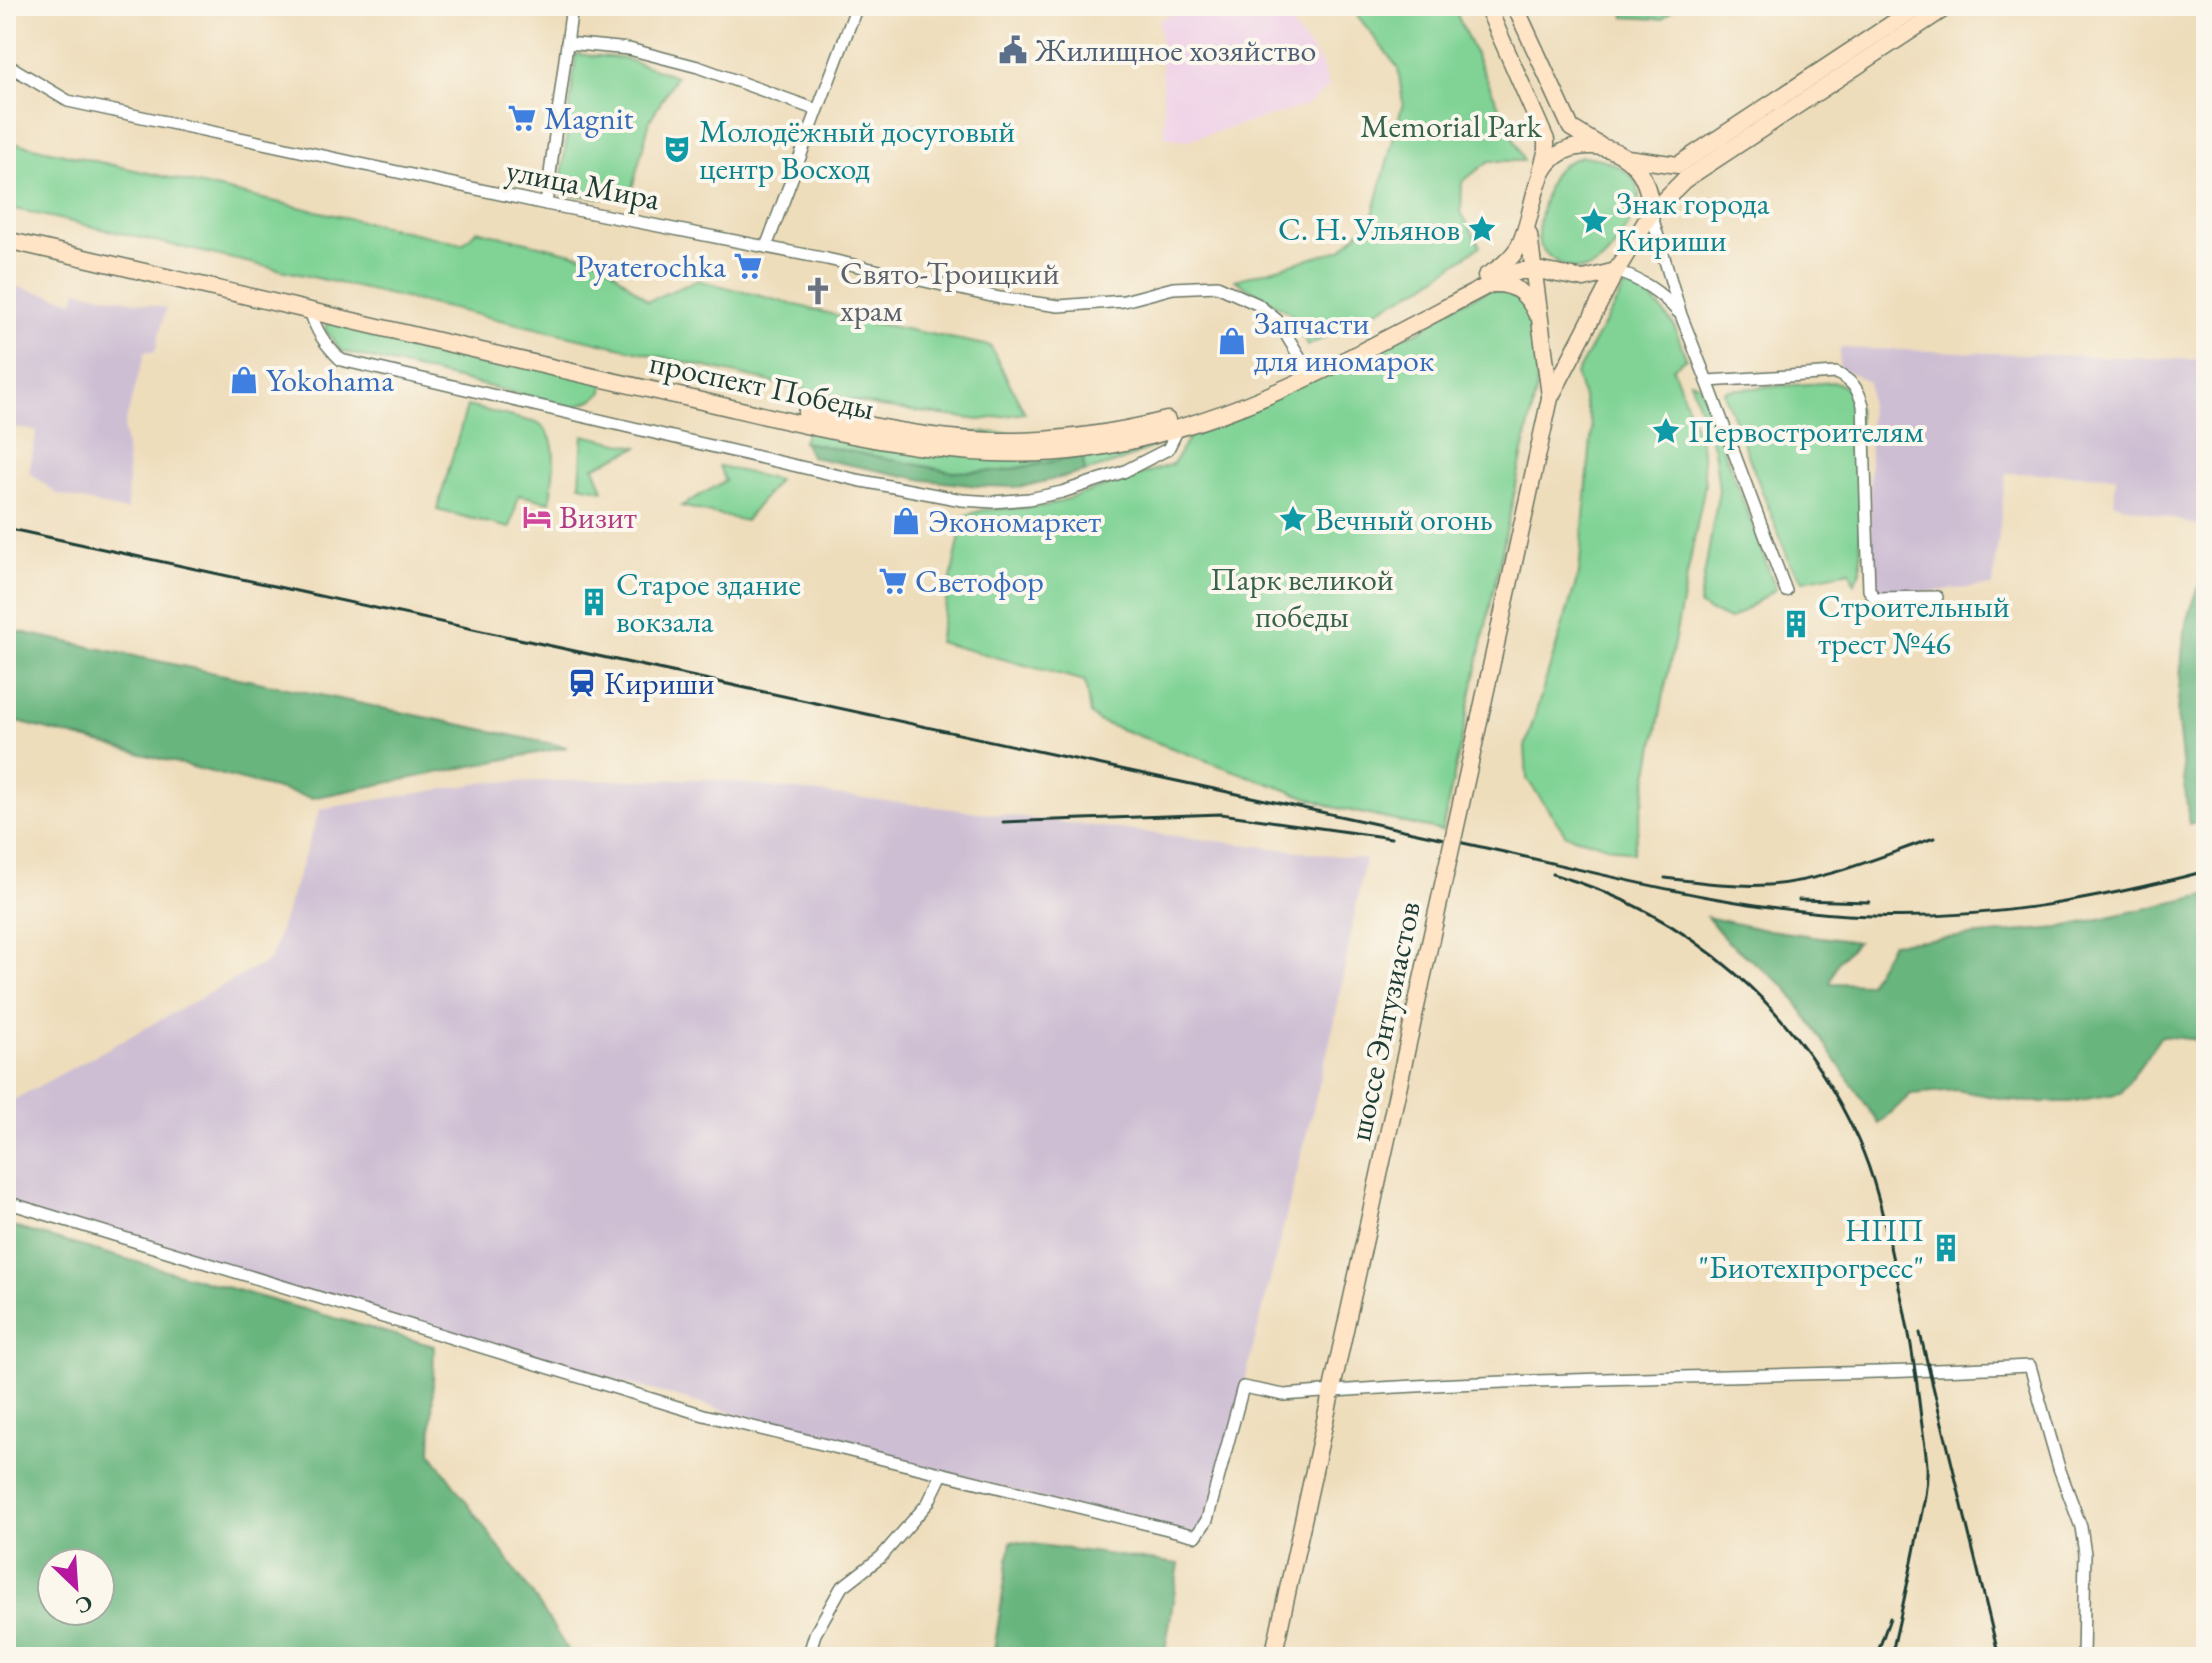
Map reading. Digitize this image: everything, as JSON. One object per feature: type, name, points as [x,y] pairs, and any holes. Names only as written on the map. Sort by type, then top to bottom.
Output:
[{"type":"main road","points":[[1486,281],[1520,245],[1546,153],[1546,140],[1487,6]]},
{"type":"main road","points":[[1515,6],[1571,128],[1627,158],[1639,169],[1647,186],[1651,213]]},
{"type":"main road","points":[[1627,158],[1678,165],[1919,6]]},
{"type":"main road","points":[[1550,398],[1616,271],[1651,213],[1684,180],[1948,6]]},
{"type":"main road","points":[[1541,173],[1552,160],[1568,149],[1600,145]]},
{"type":"main road","points":[[1529,210],[1529,235],[1550,398]]},
{"type":"main road","name":"проспект Победы","points":[[6,230],[810,414],[972,439],[1020,440],[1117,432],[1164,421],[1309,372]]},
{"type":"main road","points":[[1529,235],[1541,257],[1555,272]]},
{"type":"main road","name":"проспект Победы","points":[[6,240],[877,439],[933,448],[1013,453],[1065,451],[1113,444],[1175,429],[1258,400],[1486,281]]},
{"type":"main road","points":[[1486,281],[1520,271],[1555,272],[1584,279],[1616,271]]},
{"type":"main road","points":[[1486,281],[1510,285],[1522,291],[1540,322]]},
{"type":"main road","name":"шоссе Энтузиастов","points":[[1273,1657],[1550,398]]},
{"type":"street","points":[[546,204],[572,6]]},
{"type":"street","points":[[766,247],[857,6]]},
{"type":"street","points":[[567,43],[629,49],[698,67],[817,110]]},
{"type":"street","name":"улица Мира","points":[[6,64],[68,101],[1000,298],[1059,306],[1124,301],[1173,288],[1217,286],[1257,304],[1277,320],[1309,372]]},
{"type":"street","points":[[1651,213],[1681,315],[1786,591]]},
{"type":"street","points":[[1616,271],[1651,286],[1681,315]]},
{"type":"street","points":[[310,310],[323,343],[341,360],[841,476],[962,500],[1005,501],[1062,492],[1123,472],[1168,449],[1175,429]]},
{"type":"street","points":[[1707,381],[1836,373],[1849,379],[1859,389],[1863,405],[1869,590],[1875,598],[1937,597]]},
{"type":"street","points":[[6,1202],[704,1415],[1196,1536],[1207,1520],[1212,1505],[1243,1387],[1284,1395],[2030,1366],[2059,1468],[2081,1527],[2085,1554],[2083,1657]]},
{"type":"street","points":[[808,1657],[815,1634],[841,1588],[891,1546],[928,1503],[942,1474]]},
{"type":"shaded area","points":[[1188,6],[1277,6],[1320,61],[1329,87],[1306,106],[1187,140],[1165,137],[1159,20]]},
{"type":"shaded area","points":[[6,284],[74,301],[77,290],[166,308],[155,352],[145,352],[124,428],[128,472],[127,511],[57,494],[29,472],[37,431],[6,426]]},
{"type":"shaded area","points":[[1840,348],[2206,360],[2206,504],[2199,526],[2114,503],[2116,476],[2006,473],[1993,586],[1882,595],[1873,587],[1871,567],[1869,382],[1839,367]]},
{"type":"shaded area","points":[[705,779],[1365,859],[1334,1025],[1204,1544],[6,1210],[6,1104],[270,960],[320,809],[488,782]]},
{"type":"green space","name":"Memorial Park","points":[[1350,6],[1453,6],[1524,161],[1489,161],[1462,182],[1461,212],[1480,246],[1425,285],[1308,346],[1290,313],[1235,280],[1341,250],[1372,218],[1403,103],[1398,68]]},
{"type":"green space","points":[[1619,6],[1677,6],[1662,19],[1625,17]]},
{"type":"green space","points":[[576,54],[622,58],[676,76],[650,120],[629,200],[560,194]]},
{"type":"green space","points":[[6,141],[463,244],[477,230],[601,260],[648,301],[698,280],[839,316],[990,346],[1025,413],[980,420],[881,407],[6,207]]},
{"type":"green space","points":[[1582,156],[1603,160],[1623,169],[1631,176],[1639,194],[1635,213],[1609,254],[1593,267],[1574,269],[1550,257],[1538,236],[1543,205],[1553,176],[1558,168]]},
{"type":"green space","points":[[1626,285],[1650,296],[1674,325],[1686,358],[1673,368],[1701,444],[1705,484],[1633,853],[1566,835],[1527,779],[1525,747],[1579,573],[1592,428],[1576,374]]},
{"type":"green space","name":"Парк великой победы","points":[[1489,290],[1513,295],[1525,307],[1534,341],[1537,387],[1442,831],[1333,807],[1098,721],[1090,714],[1085,681],[938,642],[964,516],[983,510],[1046,506],[1173,464],[1191,434],[1202,426],[1395,338],[1419,331],[1462,302]]},
{"type":"green space","points":[[328,320],[604,382],[603,392],[574,407],[341,351],[325,329]]},
{"type":"green space","points":[[1690,381],[1699,384],[1776,589],[1729,620],[1699,606],[1719,490],[1714,449]]},
{"type":"green space","points":[[1836,382],[1848,389],[1858,409],[1861,569],[1854,583],[1850,571],[1803,580],[1790,563],[1724,393],[1726,390]]},
{"type":"green space","points":[[467,406],[537,423],[550,438],[554,469],[550,502],[519,495],[510,528],[437,510]]},
{"type":"green space","points":[[809,426],[1159,439],[1159,444],[1122,461],[1085,472],[1082,456],[1002,471],[953,472],[803,442]]},
{"type":"green space","points":[[583,435],[638,447],[594,467],[603,490],[580,485]]},
{"type":"green space","points":[[803,442],[953,472],[1002,471],[1082,456],[1085,472],[1021,487],[979,486],[925,480],[812,457]]},
{"type":"green space","points":[[719,466],[778,480],[745,521],[681,506],[725,481]]},
{"type":"green space","points":[[2206,562],[2206,819],[2189,824],[2177,714],[2184,632]]},
{"type":"green space","points":[[6,629],[567,747],[312,798],[6,719]]},
{"type":"green space","points":[[2206,895],[2206,1043],[2161,1036],[2121,1093],[2069,1102],[2021,1102],[1956,1090],[1911,1094],[1879,1124],[1786,987],[1727,941],[1707,917],[1761,929],[1857,942],[1838,961],[1830,983],[1868,984],[1892,943],[2059,928]]},
{"type":"green space","points":[[6,1225],[434,1346],[431,1453],[531,1592],[572,1657],[6,1657]]},
{"type":"green space","points":[[1011,1541],[1179,1564],[1164,1657],[993,1657]]},
{"type":"railway","points":[[6,528],[1729,901],[1872,916],[1957,915],[2082,899],[2206,871]]},
{"type":"railway","points":[[1003,822],[1221,814],[1391,838]]},
{"type":"railway","points":[[1665,878],[1717,884],[1790,883],[1853,867],[1934,838]]},
{"type":"railway","points":[[1552,874],[1602,891],[1649,913],[1694,941],[1735,973],[1772,1009],[1805,1049],[1834,1093],[1858,1140],[1871,1172],[1904,1310],[1927,1466],[1924,1504],[1891,1657]]},
{"type":"railway","points":[[1799,900],[1869,902]]},
{"type":"railway","points":[[1920,1333],[1999,1657]]},
{"type":"railway","points":[[1876,1657],[1890,1618]]},
{"type":"place","name":"Жилищное хозяйство","points":[[1013,50]]},
{"type":"place","name":"Magnit","points":[[522,118]]},
{"type":"place","name":"Молодёжный досуговый центр Восход","points":[[677,149]]},
{"type":"place","name":"Знак города Кириши","points":[[1594,221]]},
{"type":"place","name":"С. Н. Ульянов","points":[[1482,229]]},
{"type":"place","name":"Pyaterochka","points":[[748,266]]},
{"type":"place","name":"Свято-Троицкий храм","points":[[818,291]]},
{"type":"place","name":"Запчасти для иномарок","points":[[1232,341]]},
{"type":"place","name":"Yokohama","points":[[244,380]]},
{"type":"place","name":"Первостроителям","points":[[1666,431]]},
{"type":"place","name":"Визит","points":[[537,517]]},
{"type":"place","name":"Вечный огонь","points":[[1293,519]]},
{"type":"place","name":"Экономаркет","points":[[906,521]]},
{"type":"place","name":"Светофор","points":[[893,581]]},
{"type":"place","name":"Старое здание вокзала","points":[[594,602]]},
{"type":"place","name":"Строительный трест №46","points":[[1796,624]]},
{"type":"place","name":"Кириши","points":[[582,683]]},
{"type":"place","name":"НПП \"Биотехпрогресс\"","points":[[1946,1248]]}]
